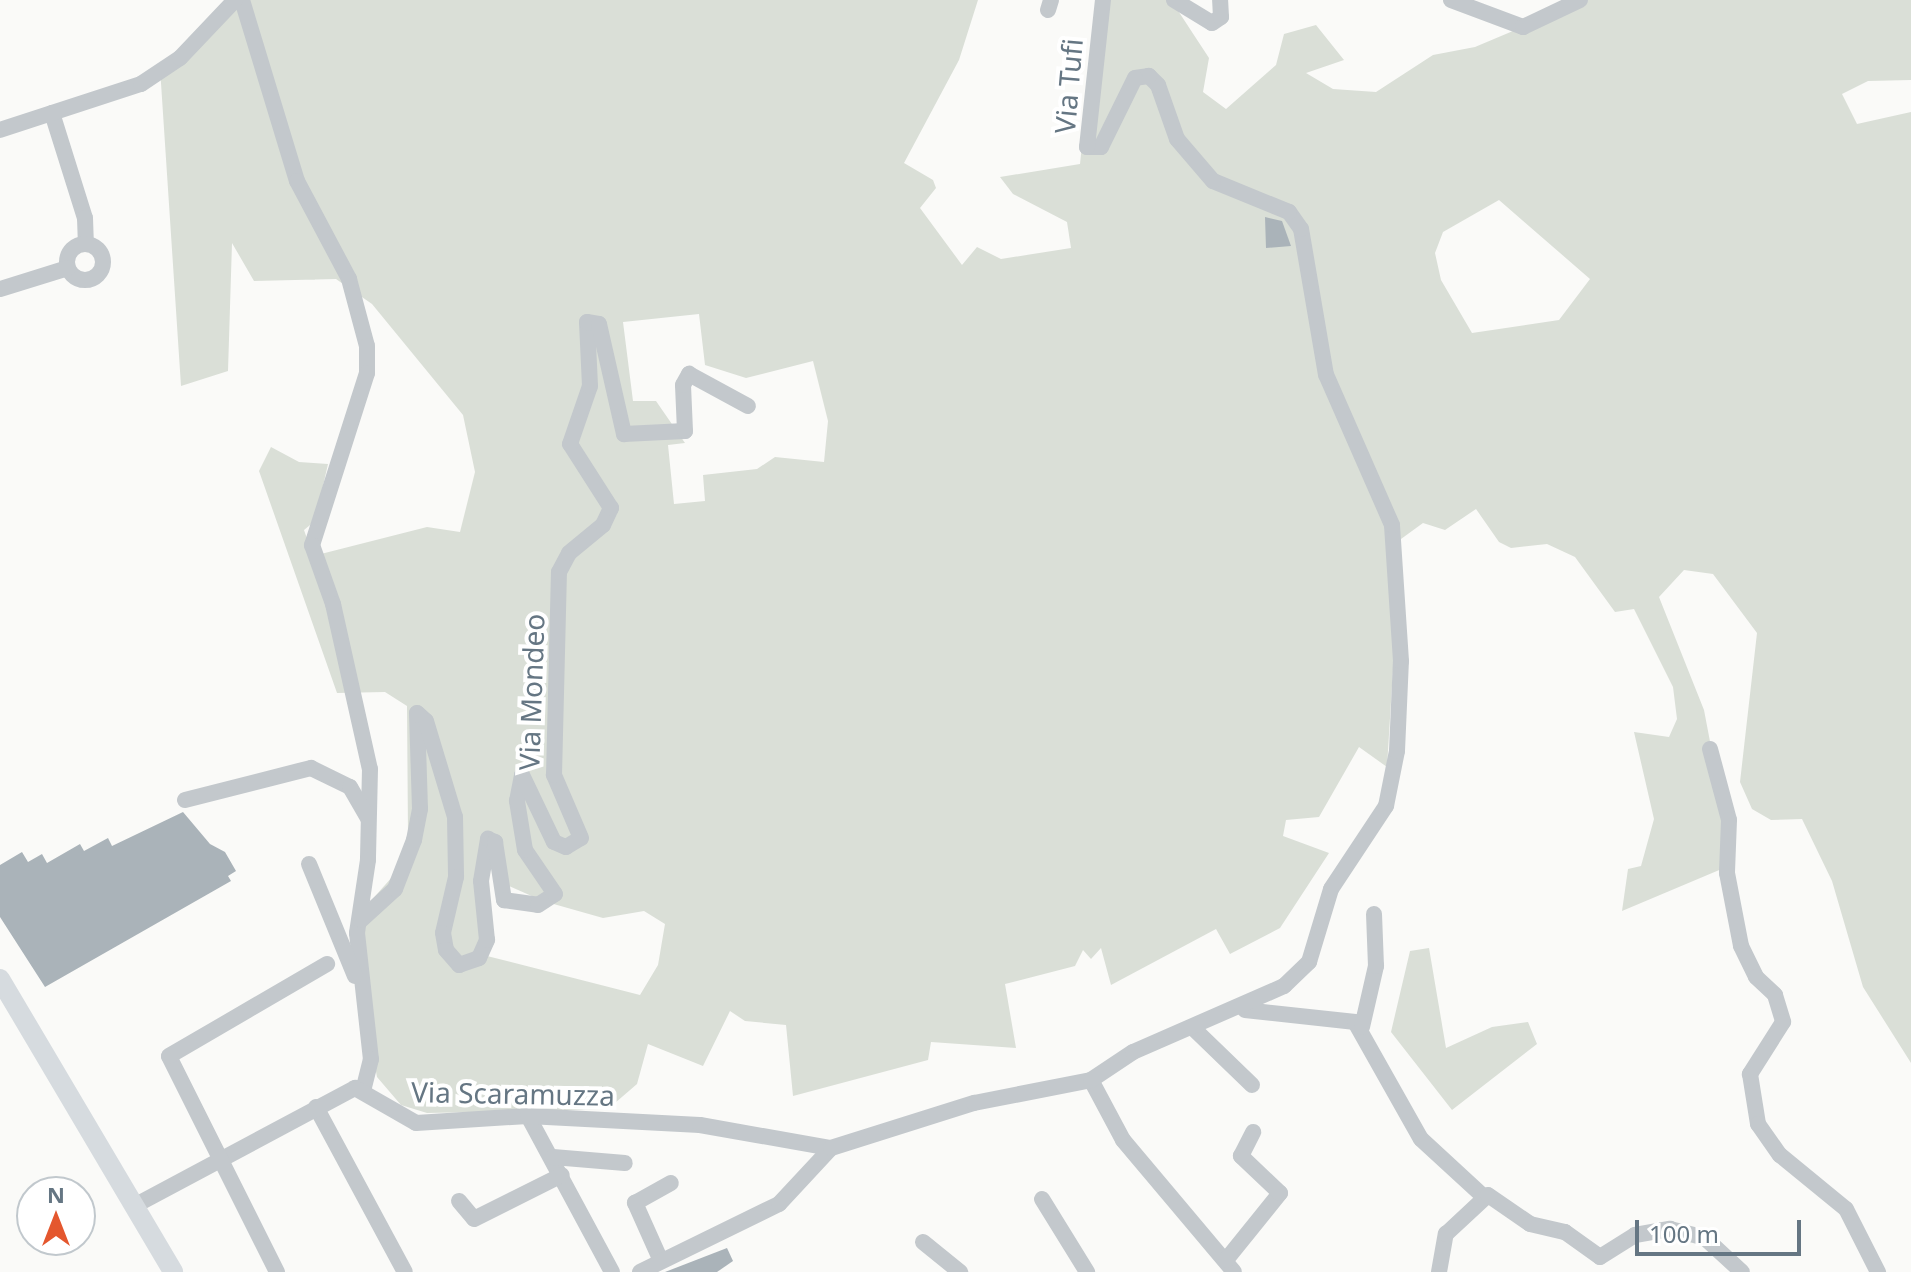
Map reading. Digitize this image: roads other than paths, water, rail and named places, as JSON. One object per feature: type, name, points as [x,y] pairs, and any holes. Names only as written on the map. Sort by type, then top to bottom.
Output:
[{"type":"main road","points":[[1,985],[173,1272]]},
{"type":"street","points":[[0,130],[141,84],[180,58],[235,0]]},
{"type":"street","points":[[134,1206],[349,1090],[363,1090],[371,1059],[359,985],[369,820],[365,740],[312,545],[367,373],[364,324],[349,279],[297,181],[242,0]]},
{"type":"street","name":"Via Tufi","points":[[1103,0],[1087,147],[1101,147],[1132,83],[1149,76],[1189,155],[1227,191],[1289,212],[1301,229],[1326,375],[1392,525],[1401,647],[1397,751],[1386,806],[1331,889],[1309,962],[1284,986],[1235,1012]]},
{"type":"street","points":[[1174,0],[1212,23],[1221,17],[1220,0]]},
{"type":"street","points":[[1451,0],[1523,27],[1580,0]]},
{"type":"street","points":[[52,113],[85,218],[86,244]]},
{"type":"street","points":[[68,268],[86,281],[100,273],[101,253],[86,244]]},
{"type":"street","points":[[68,268],[71,251],[86,244]]},
{"type":"street","points":[[0,289],[68,268]]},
{"type":"street","name":"Via Mondeo","points":[[361,920],[395,889],[414,840],[420,809],[417,713],[426,721],[455,817],[456,877],[443,933],[459,965],[479,958],[487,940],[481,881],[488,839],[495,842],[504,900],[538,905],[555,896],[554,885],[525,850],[517,801],[522,775],[553,841],[566,847],[581,839],[554,775],[559,572],[569,553],[603,525],[611,508],[570,444],[590,386],[587,322],[599,324],[624,434],[685,431],[683,385],[689,374],[748,406]]},
{"type":"street","points":[[1710,749],[1729,820],[1727,873],[1741,946],[1756,977],[1775,995],[1783,1022],[1751,1070],[1757,1120],[1780,1155],[1846,1209],[1878,1272]]},
{"type":"street","points":[[185,800],[311,768],[350,787],[369,820]]},
{"type":"street","points":[[309,864],[359,985]]},
{"type":"street","points":[[1362,1027],[1376,966],[1374,914]]},
{"type":"street","points":[[277,1272],[169,1056],[327,964]]},
{"type":"street","points":[[640,1272],[779,1204],[831,1148],[974,1103],[1091,1080],[1133,1052],[1235,1012],[1340,1017],[1362,1027],[1421,1139],[1483,1196],[1530,1224],[1569,1234],[1600,1257],[1635,1235],[1670,1229],[1705,1238],[1742,1272]]},
{"type":"street","points":[[1193,1028],[1252,1085]]},
{"type":"street","points":[[1091,1080],[1123,1140],[1230,1266],[1280,1193],[1241,1156],[1253,1132]]},
{"type":"street","name":"Via Scaramuzza","points":[[363,1090],[416,1123],[528,1116],[709,1126],[831,1148]]},
{"type":"street","points":[[316,1107],[405,1272]]},
{"type":"street","points":[[528,1116],[553,1157],[612,1272]]},
{"type":"street","points":[[553,1157],[625,1163]]},
{"type":"street","points":[[459,1201],[474,1219],[562,1175]]},
{"type":"street","points":[[661,1261],[635,1203],[671,1183]]},
{"type":"street","points":[[1439,1272],[1446,1234],[1483,1196]]},
{"type":"street","points":[[1042,1199],[1087,1272]]},
{"type":"street","points":[[923,1242],[960,1272]]}]
